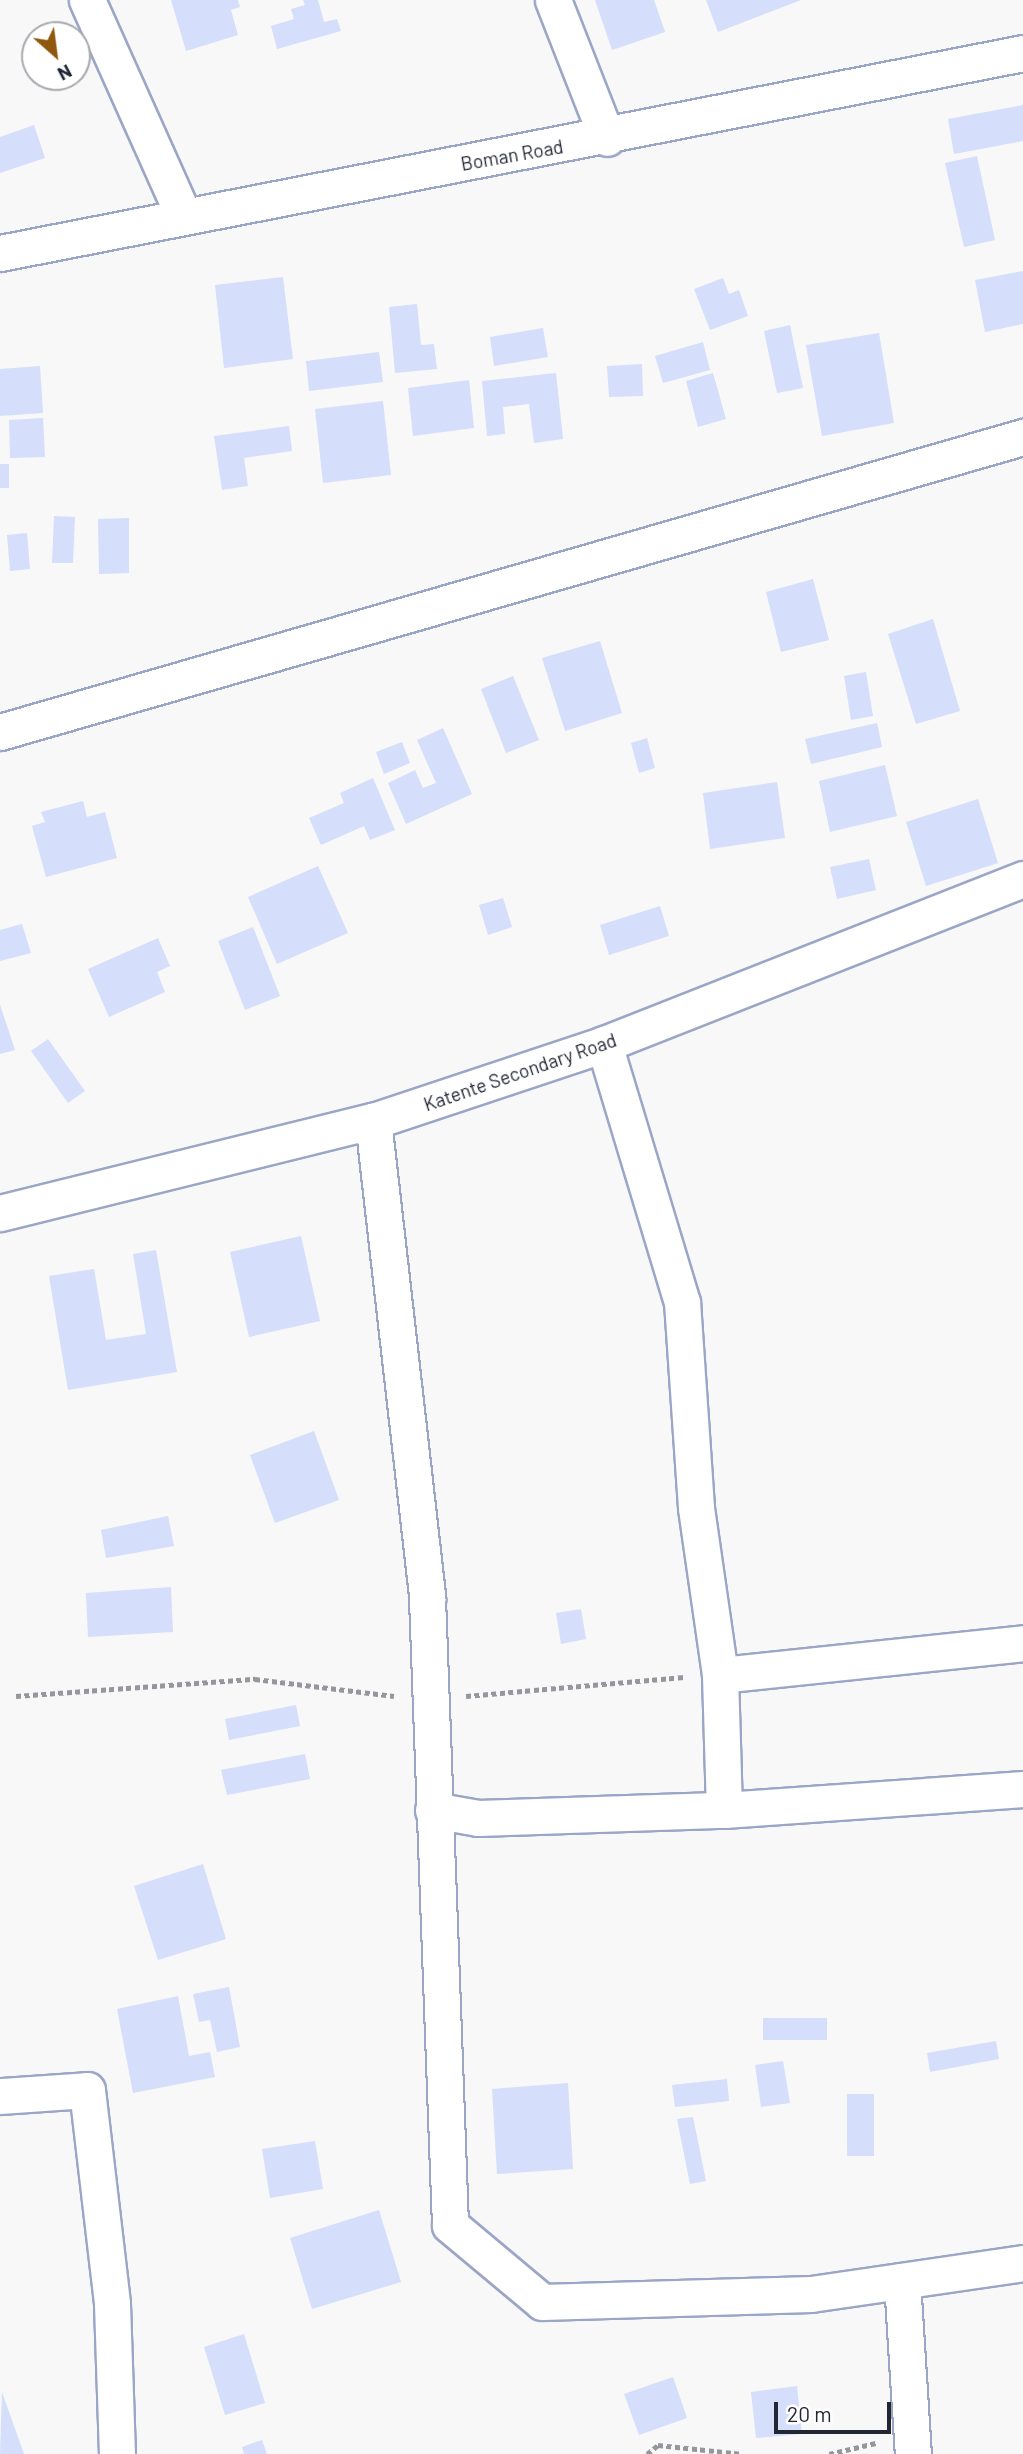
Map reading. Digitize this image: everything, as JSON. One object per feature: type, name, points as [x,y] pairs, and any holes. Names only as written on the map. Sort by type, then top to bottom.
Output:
[{"type":"street","points":[[87,0],[183,215]]},
{"type":"street","points":[[553,0],[607,138]]},
{"type":"street","name":"Boman Road","points":[[0,253],[183,215],[607,138],[1023,53]]},
{"type":"street","points":[[0,732],[1023,437]]},
{"type":"street","name":"Katente Secondary Road","points":[[0,1213],[373,1121],[604,1044],[1023,879]]},
{"type":"street","points":[[604,1044],[682,1302],[696,1508],[719,1675],[724,1810]]},
{"type":"street","points":[[373,1121],[427,1598],[428,1699],[450,2225],[542,2302],[811,2294],[1023,2263]]},
{"type":"street","points":[[719,1675],[1023,1643]]},
{"type":"street","points":[[433,1810],[478,1818],[724,1810],[1023,1788]]},
{"type":"street","points":[[0,2096],[87,2090],[113,2304],[117,2454]]},
{"type":"street","points":[[902,2281],[912,2444]]},
{"type":"path","points":[[16,1696],[255,1679],[428,1699],[719,1675]]},
{"type":"path","points":[[829,2454],[912,2444]]},
{"type":"path","points":[[647,2454],[658,2445],[743,2454]]},
{"type":"building","points":[[171,0],[238,0],[240,7],[231,10],[238,35],[186,51]]},
{"type":"building","points":[[303,0],[318,0],[324,22],[337,19],[341,31],[277,49],[271,26],[294,19],[291,9],[305,5]]},
{"type":"building","points":[[595,0],[654,0],[665,32],[612,50]]},
{"type":"building","points":[[706,0],[801,0],[718,32]]},
{"type":"building","points":[[1023,105],[1023,141],[954,154],[948,119]]},
{"type":"building","points":[[34,125],[45,158],[0,173],[0,137]]},
{"type":"building","points":[[977,156],[995,240],[964,247],[945,163]]},
{"type":"building","points":[[1023,271],[1023,324],[985,332],[975,280]]},
{"type":"building","points":[[283,277],[293,359],[224,368],[215,285]]},
{"type":"building","points":[[723,278],[729,294],[739,290],[748,316],[710,330],[694,289]]},
{"type":"building","points":[[417,304],[421,345],[434,344],[437,369],[395,373],[389,307]]},
{"type":"building","points":[[790,325],[803,388],[777,393],[764,331]]},
{"type":"building","points":[[543,328],[548,357],[494,366],[490,337]]},
{"type":"building","points":[[879,333],[894,423],[822,436],[806,345]]},
{"type":"building","points":[[703,342],[710,370],[663,383],[655,356]]},
{"type":"building","points":[[379,352],[383,382],[309,391],[306,361]]},
{"type":"building","points":[[642,364],[643,396],[609,397],[607,366]]},
{"type":"building","points":[[40,366],[43,413],[0,416],[0,369]]},
{"type":"building","points":[[556,373],[563,439],[534,443],[529,404],[503,407],[505,434],[487,436],[482,381]]},
{"type":"building","points":[[713,373],[726,419],[698,427],[686,381]]},
{"type":"building","points":[[469,380],[474,428],[413,436],[408,388]]},
{"type":"building","points":[[383,401],[391,475],[323,483],[315,409]]},
{"type":"building","points":[[43,418],[45,457],[10,458],[9,420]]},
{"type":"building","points":[[289,426],[292,451],[244,458],[248,486],[222,490],[214,436]]},
{"type":"building","points":[[0,464],[9,464],[9,488],[0,488]]},
{"type":"building","points":[[54,516],[75,517],[73,563],[52,563]]},
{"type":"building","points":[[129,518],[129,573],[99,574],[98,519]]},
{"type":"building","points":[[27,533],[30,569],[10,571],[7,535]]},
{"type":"building","points":[[813,579],[829,640],[781,652],[766,592]]},
{"type":"building","points":[[933,619],[960,711],[916,724],[888,634]]},
{"type":"building","points":[[600,641],[622,713],[565,731],[542,658]]},
{"type":"building","points":[[866,672],[873,716],[851,720],[844,676]]},
{"type":"building","points":[[513,676],[539,740],[506,753],[481,689]]},
{"type":"building","points":[[877,723],[882,747],[811,764],[805,739]]},
{"type":"building","points":[[443,728],[472,794],[406,824],[388,783],[415,770],[423,788],[436,783],[417,740]]},
{"type":"building","points":[[647,738],[655,768],[639,773],[631,743]]},
{"type":"building","points":[[402,742],[410,763],[384,774],[376,752]]},
{"type":"building","points":[[885,765],[897,816],[830,832],[819,781]]},
{"type":"building","points":[[373,778],[395,830],[370,840],[364,826],[321,845],[309,818],[344,803],[340,793]]},
{"type":"building","points":[[777,782],[785,838],[710,849],[703,793]]},
{"type":"building","points":[[978,799],[998,863],[926,886],[906,822]]},
{"type":"building","points":[[83,801],[87,817],[105,812],[117,858],[46,877],[32,826],[45,822],[41,812]]},
{"type":"building","points":[[869,859],[876,890],[837,899],[830,867]]},
{"type":"building","points":[[318,866],[348,933],[277,964],[248,897]]},
{"type":"building","points":[[503,898],[512,927],[488,935],[479,905]]},
{"type":"building","points":[[660,906],[669,936],[609,955],[600,925]]},
{"type":"building","points":[[22,924],[31,953],[0,961],[0,930]]},
{"type":"building","points":[[253,927],[280,996],[245,1010],[218,941]]},
{"type":"building","points":[[158,938],[170,966],[157,972],[165,992],[109,1017],[88,969]]},
{"type":"building","points":[[0,1005],[15,1050],[0,1054]]},
{"type":"building","points":[[48,1039],[85,1091],[68,1103],[31,1051]]},
{"type":"building","points":[[301,1236],[320,1321],[249,1337],[230,1252]]},
{"type":"building","points":[[156,1250],[177,1372],[68,1390],[49,1276],[94,1269],[106,1340],[146,1334],[133,1254]]},
{"type":"building","points":[[314,1431],[339,1500],[275,1523],[250,1455]]},
{"type":"building","points":[[168,1516],[174,1546],[106,1558],[101,1530]]},
{"type":"building","points":[[171,1587],[173,1632],[88,1637],[86,1593]]},
{"type":"building","points":[[581,1609],[586,1639],[561,1644],[556,1613]]},
{"type":"building","points":[[296,1705],[300,1726],[229,1740],[225,1719]]},
{"type":"building","points":[[305,1754],[310,1779],[227,1795],[221,1770]]},
{"type":"building","points":[[203,1864],[226,1939],[158,1960],[134,1886]]},
{"type":"building","points":[[229,1987],[240,2047],[217,2052],[210,2020],[199,2022],[193,1994]]},
{"type":"building","points":[[178,1996],[189,2056],[210,2052],[215,2077],[133,2093],[117,2009]]},
{"type":"building","points":[[763,2018],[827,2018],[827,2040],[763,2040]]},
{"type":"building","points":[[996,2041],[999,2059],[930,2072],[927,2053]]},
{"type":"building","points":[[783,2061],[790,2103],[761,2107],[755,2065]]},
{"type":"building","points":[[727,2079],[729,2101],[675,2107],[672,2085]]},
{"type":"building","points":[[568,2083],[573,2169],[497,2174],[492,2089]]},
{"type":"building","points":[[847,2094],[874,2094],[874,2156],[847,2156]]},
{"type":"building","points":[[693,2117],[706,2181],[690,2184],[677,2119]]},
{"type":"building","points":[[315,2141],[323,2189],[270,2198],[262,2149]]},
{"type":"building","points":[[379,2210],[401,2282],[312,2309],[290,2238]]},
{"type":"building","points":[[244,2334],[265,2403],[225,2415],[204,2347]]},
{"type":"building","points":[[673,2377],[687,2418],[639,2435],[624,2394]]},
{"type":"building","points":[[797,2386],[802,2434],[756,2438],[751,2392]]},
{"type":"building","points":[[2,2392],[24,2454],[0,2454]]},
{"type":"building","points":[[262,2440],[267,2454],[244,2454],[242,2447]]}]
